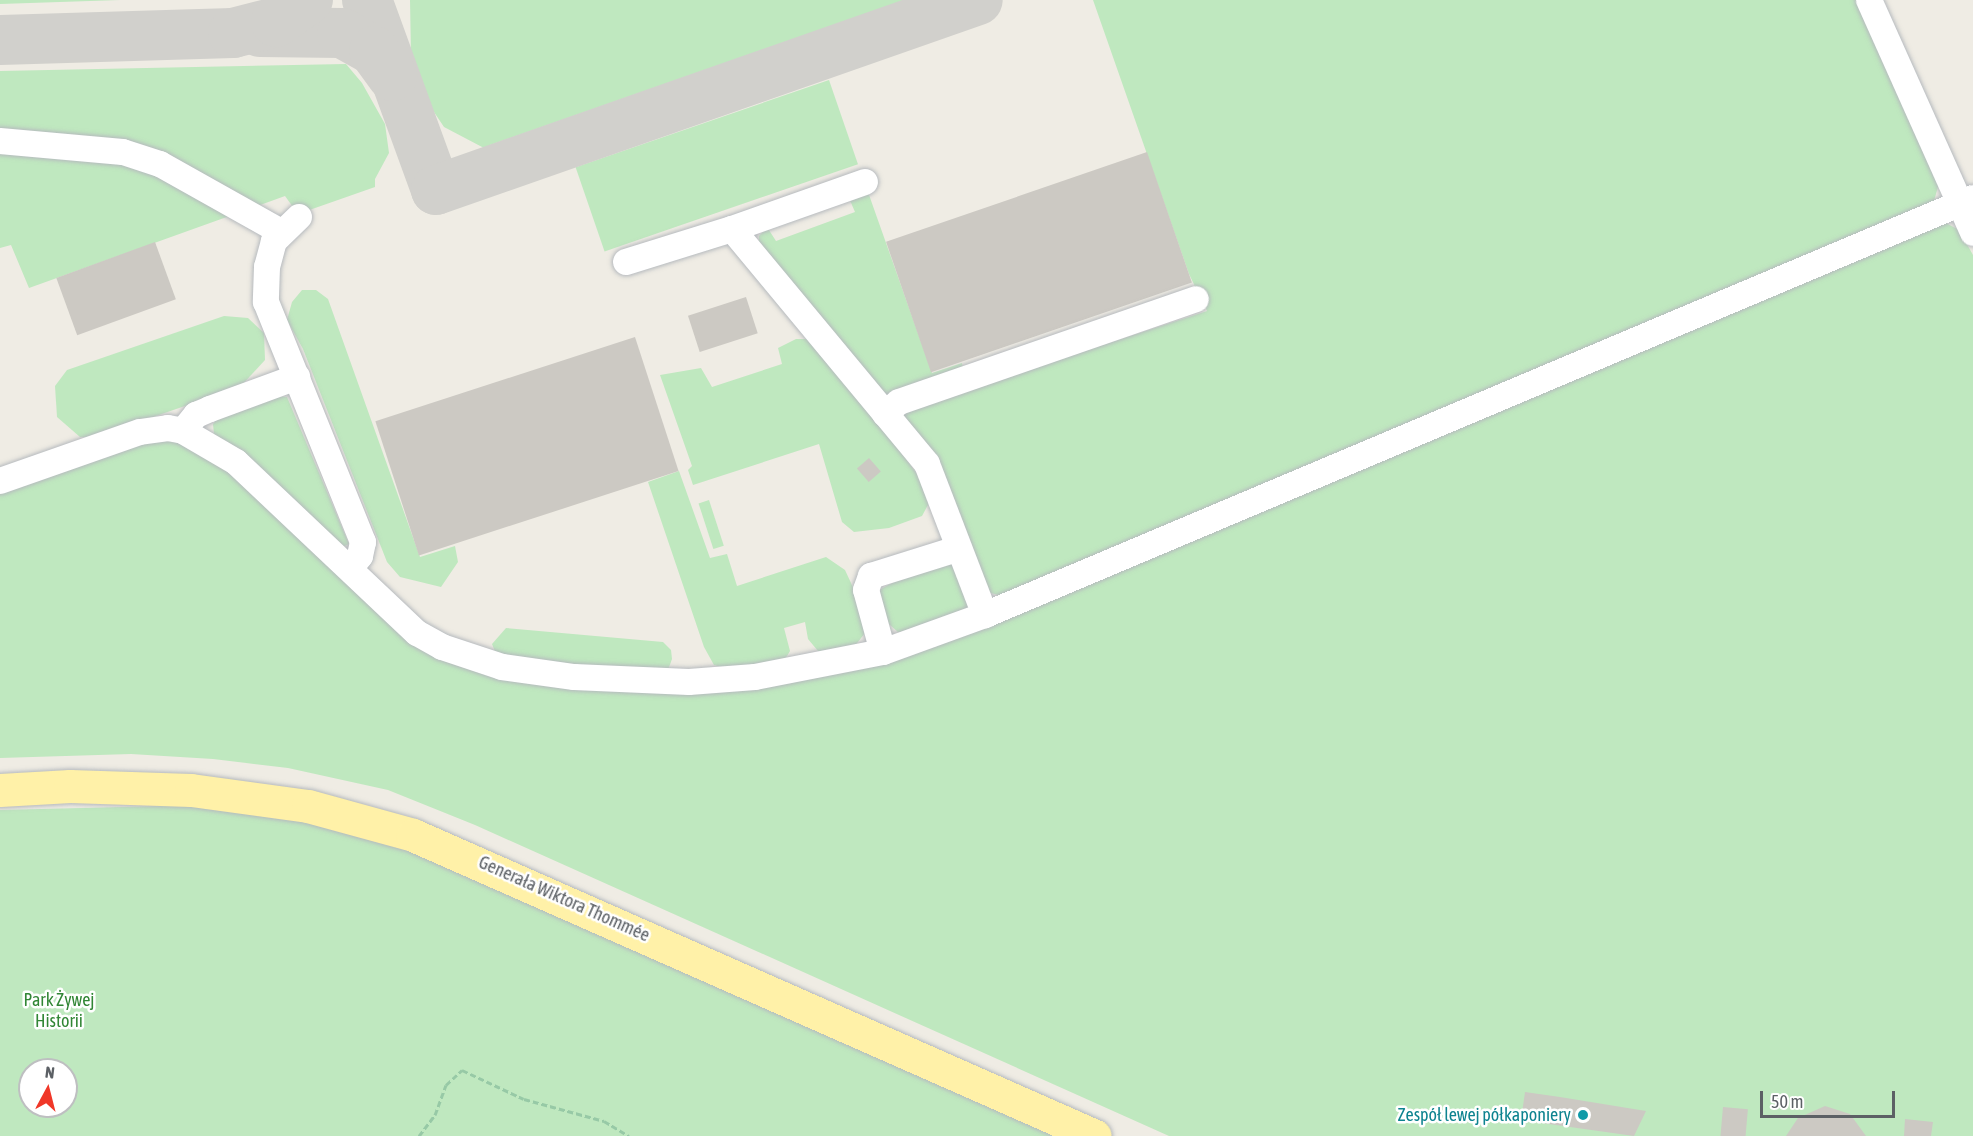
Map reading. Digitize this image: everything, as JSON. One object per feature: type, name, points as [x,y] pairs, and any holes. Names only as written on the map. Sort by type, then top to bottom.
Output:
[{"type":"main road","name":"Generała Wiktora Thommée","points":[[0,790],[70,786],[191,790],[308,806],[413,835],[1095,1136]]},
{"type":"lane","points":[[1869,0],[1966,201],[1973,233]]},
{"type":"lane","points":[[0,141],[123,152],[160,164],[290,225],[267,267],[266,302],[363,542],[360,556],[350,569]]},
{"type":"lane","points":[[626,262],[732,229],[865,182]]},
{"type":"lane","points":[[0,481],[140,432],[168,428],[183,431],[236,462],[417,633],[442,647],[502,667],[574,677],[688,682],[810,669],[883,652],[985,615],[1966,201]]},
{"type":"lane","points":[[732,229],[927,464],[957,549],[985,615]]},
{"type":"lane","points":[[885,414],[899,402],[1196,299]]},
{"type":"lane","points":[[183,431],[196,415],[210,408],[297,377]]},
{"type":"lane","points":[[883,652],[866,590],[872,576],[957,549]]},
{"type":"path","points":[[419,1136],[435,1115],[446,1085],[462,1070],[524,1099],[604,1121],[628,1136]]},
{"type":"green space","points":[[0,0],[120,0],[0,4]]},
{"type":"green space","points":[[410,0],[905,0],[490,145],[492,152],[487,154],[484,148],[444,127],[428,103],[411,56]]},
{"type":"green space","points":[[1093,0],[1860,0],[1939,183],[1934,201],[1002,596],[987,592],[897,412],[1207,311],[1189,274]]},
{"type":"green space","points":[[346,64],[362,83],[385,124],[389,153],[375,179],[375,187],[298,214],[285,196],[29,288],[11,245],[0,248],[0,71]]},
{"type":"green space","points":[[829,80],[858,164],[605,251],[576,167]]},
{"type":"green space","points":[[868,192],[932,373],[962,363],[964,374],[887,399],[759,246],[759,236],[767,227],[776,241],[855,212],[849,198]]},
{"type":"green space","points":[[1944,222],[1959,230],[1973,255],[1973,1136],[1169,1136],[475,825],[388,790],[288,768],[213,759],[131,754],[0,758],[0,491],[121,449],[160,440],[182,442],[222,467],[493,676],[851,670]]},
{"type":"green space","points":[[302,290],[316,290],[328,299],[420,557],[455,546],[458,562],[441,587],[400,577],[387,562],[303,349],[287,320],[292,302]]},
{"type":"green space","points":[[224,316],[248,318],[264,333],[265,360],[240,387],[95,437],[80,437],[57,417],[55,386],[67,370]]},
{"type":"green space","points":[[796,339],[810,339],[860,396],[925,485],[929,503],[922,516],[889,528],[854,532],[842,522],[819,444],[693,485],[688,470],[692,466],[660,375],[701,368],[712,387],[782,364],[778,348]]},
{"type":"green space","points":[[278,396],[287,397],[349,544],[340,548],[214,434],[213,424],[221,414]]},
{"type":"green space","points":[[679,471],[710,558],[727,554],[737,586],[826,557],[845,570],[864,611],[865,633],[854,647],[826,654],[818,651],[808,639],[805,622],[784,628],[790,651],[784,661],[731,670],[714,665],[704,647],[648,482]]},
{"type":"green space","points":[[709,500],[724,546],[713,549],[699,503]]},
{"type":"green space","points":[[953,562],[972,599],[967,612],[911,634],[898,632],[882,618],[874,602],[881,589],[899,579]]},
{"type":"green space","points":[[506,628],[663,642],[671,650],[672,659],[668,670],[661,673],[511,660],[496,654],[492,644]]},
{"type":"green space","name":"Park Żywej Historii","points":[[203,805],[314,821],[440,861],[1058,1136],[0,1136],[0,810]]},
{"type":"building","points":[[1147,152],[1192,282],[931,372],[886,242]]},
{"type":"building","points":[[155,242],[176,299],[77,335],[56,278]]},
{"type":"building","points":[[746,297],[758,333],[700,352],[688,316]]},
{"type":"building","points":[[635,337],[679,471],[419,555],[375,421]]},
{"type":"building","points":[[869,458],[881,472],[869,482],[857,468]]},
{"type":"building","name":"Zespół lewej półkaponiery","points":[[1525,1092],[1646,1111],[1634,1136],[1521,1120]]},
{"type":"building","points":[[1825,1106],[1850,1114],[1866,1136],[1786,1136],[1798,1118]]},
{"type":"building","points":[[1723,1107],[1748,1109],[1746,1136],[1720,1136]]},
{"type":"building","points":[[1905,1119],[1933,1122],[1931,1136],[1904,1136]]},
{"type":"taxiway","points":[[0,40],[233,33],[276,22],[308,0]]},
{"type":"taxiway","points":[[367,0],[436,190],[978,0]]},
{"type":"taxiway","points":[[260,32],[342,33],[374,51],[392,76]]},
{"type":"place","name":"Zespół lewej półkaponiery","points":[[1583,1115]]}]
